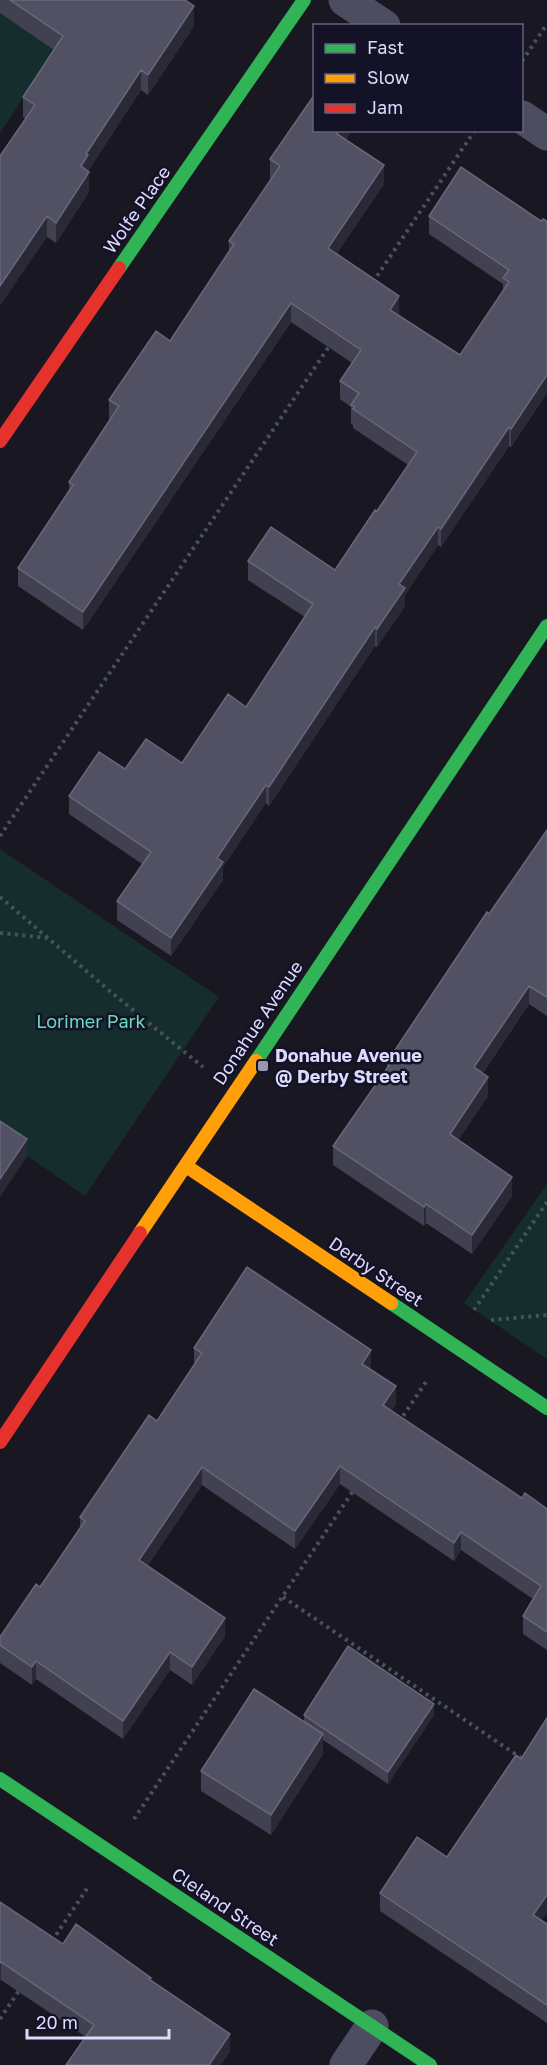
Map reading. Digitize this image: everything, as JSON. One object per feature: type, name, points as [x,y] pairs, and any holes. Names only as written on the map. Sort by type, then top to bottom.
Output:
[{"type":"street","name":"Wolfe Place","points":[[0,441],[304,0]]},
{"type":"street","points":[[345,0],[381,24]]},
{"type":"street","points":[[523,118],[547,134]]},
{"type":"street","name":"Donahue Avenue","points":[[0,1442],[547,626]]},
{"type":"street","name":"Derby Street","points":[[186,1166],[547,1408]]},
{"type":"street","name":"Cleland Street","points":[[0,1779],[430,2065]]},
{"type":"street","points":[[346,2065],[372,2026]]},
{"type":"path","points":[[523,60],[547,24]]},
{"type":"path","points":[[368,290],[474,132]]},
{"type":"path","points":[[0,836],[334,339]]},
{"type":"path","points":[[0,897],[149,1023],[234,1091]]},
{"type":"path","points":[[0,933],[49,938]]},
{"type":"path","points":[[393,1432],[547,1203]]},
{"type":"path","points":[[46,1950],[361,1480]]},
{"type":"path","points":[[283,1597],[527,1762]]},
{"type":"path","points":[[0,2019],[26,1980]]},
{"type":"green space","points":[[0,9],[57,48],[0,133]]},
{"type":"green space","name":"Lorimer Park","points":[[0,849],[219,997],[85,1196],[0,1137]]},
{"type":"green space","points":[[547,1184],[547,1359],[464,1303]]},
{"type":"building","points":[[10,0],[185,0],[194,6],[148,75],[141,70],[86,154],[88,155],[81,166],[89,172],[56,223],[47,216],[0,286],[0,156],[35,105],[23,97],[63,36]]},
{"type":"building","points":[[313,97],[313,132],[338,132],[337,134],[384,165],[328,248],[399,296],[390,310],[460,355],[509,282],[503,278],[509,270],[429,216],[461,167],[541,221],[543,219],[547,221],[547,375],[511,429],[509,427],[441,529],[438,527],[399,584],[405,588],[377,629],[375,627],[269,787],[266,785],[217,858],[223,862],[171,938],[117,901],[151,852],[69,796],[99,752],[125,769],[146,739],[182,763],[228,694],[246,707],[313,604],[248,561],[271,527],[335,570],[417,452],[353,409],[355,407],[351,405],[359,393],[340,381],[361,350],[291,303],[83,612],[18,568],[73,485],[69,482],[119,406],[109,400],[156,331],[170,341],[234,244],[229,241],[280,166],[270,159]]},
{"type":"building","points":[[547,830],[547,997],[529,986],[474,1067],[488,1077],[450,1134],[512,1177],[472,1235],[426,1204],[424,1207],[333,1146],[390,1064],[387,1062],[487,912],[489,914]]},
{"type":"building","points":[[0,1121],[27,1139],[0,1179]]},
{"type":"building","points":[[247,1267],[371,1350],[362,1364],[396,1386],[383,1405],[522,1498],[525,1493],[547,1509],[547,1632],[523,1616],[541,1586],[461,1532],[454,1543],[340,1466],[295,1531],[202,1467],[139,1560],[225,1618],[192,1667],[170,1652],[123,1721],[36,1661],[32,1667],[0,1645],[0,1637],[36,1584],[40,1587],[85,1521],[80,1517],[149,1415],[157,1421],[202,1353],[194,1348]]},
{"type":"building","points":[[348,1646],[434,1704],[388,1772],[304,1715]]},
{"type":"building","points":[[254,1689],[323,1734],[271,1815],[201,1771]]},
{"type":"building","points":[[547,1718],[547,1895],[533,1915],[547,1924],[547,2005],[380,1893],[417,1837],[447,1857],[516,1755],[521,1759]]},
{"type":"building","points":[[0,1902],[63,1944],[76,1924],[151,1978],[149,1979],[230,2034],[209,2065],[66,2065],[94,2025],[0,1963]]},
{"type":"traffic: fast","points":[[119,268],[304,0]]},
{"type":"traffic: fast","points":[[256,1061],[547,626]]},
{"type":"traffic: fast","points":[[391,1303],[547,1408]]},
{"type":"traffic: fast","points":[[0,1779],[430,2065]]},
{"type":"traffic: slow","points":[[140,1233],[256,1061]]},
{"type":"traffic: slow","points":[[186,1166],[391,1303]]},
{"type":"traffic: jam","points":[[0,441],[119,268]]},
{"type":"traffic: jam","points":[[0,1442],[140,1233]]},
{"type":"place","name":"Donahue Avenue @ Derby Street","points":[[263,1066]]}]
